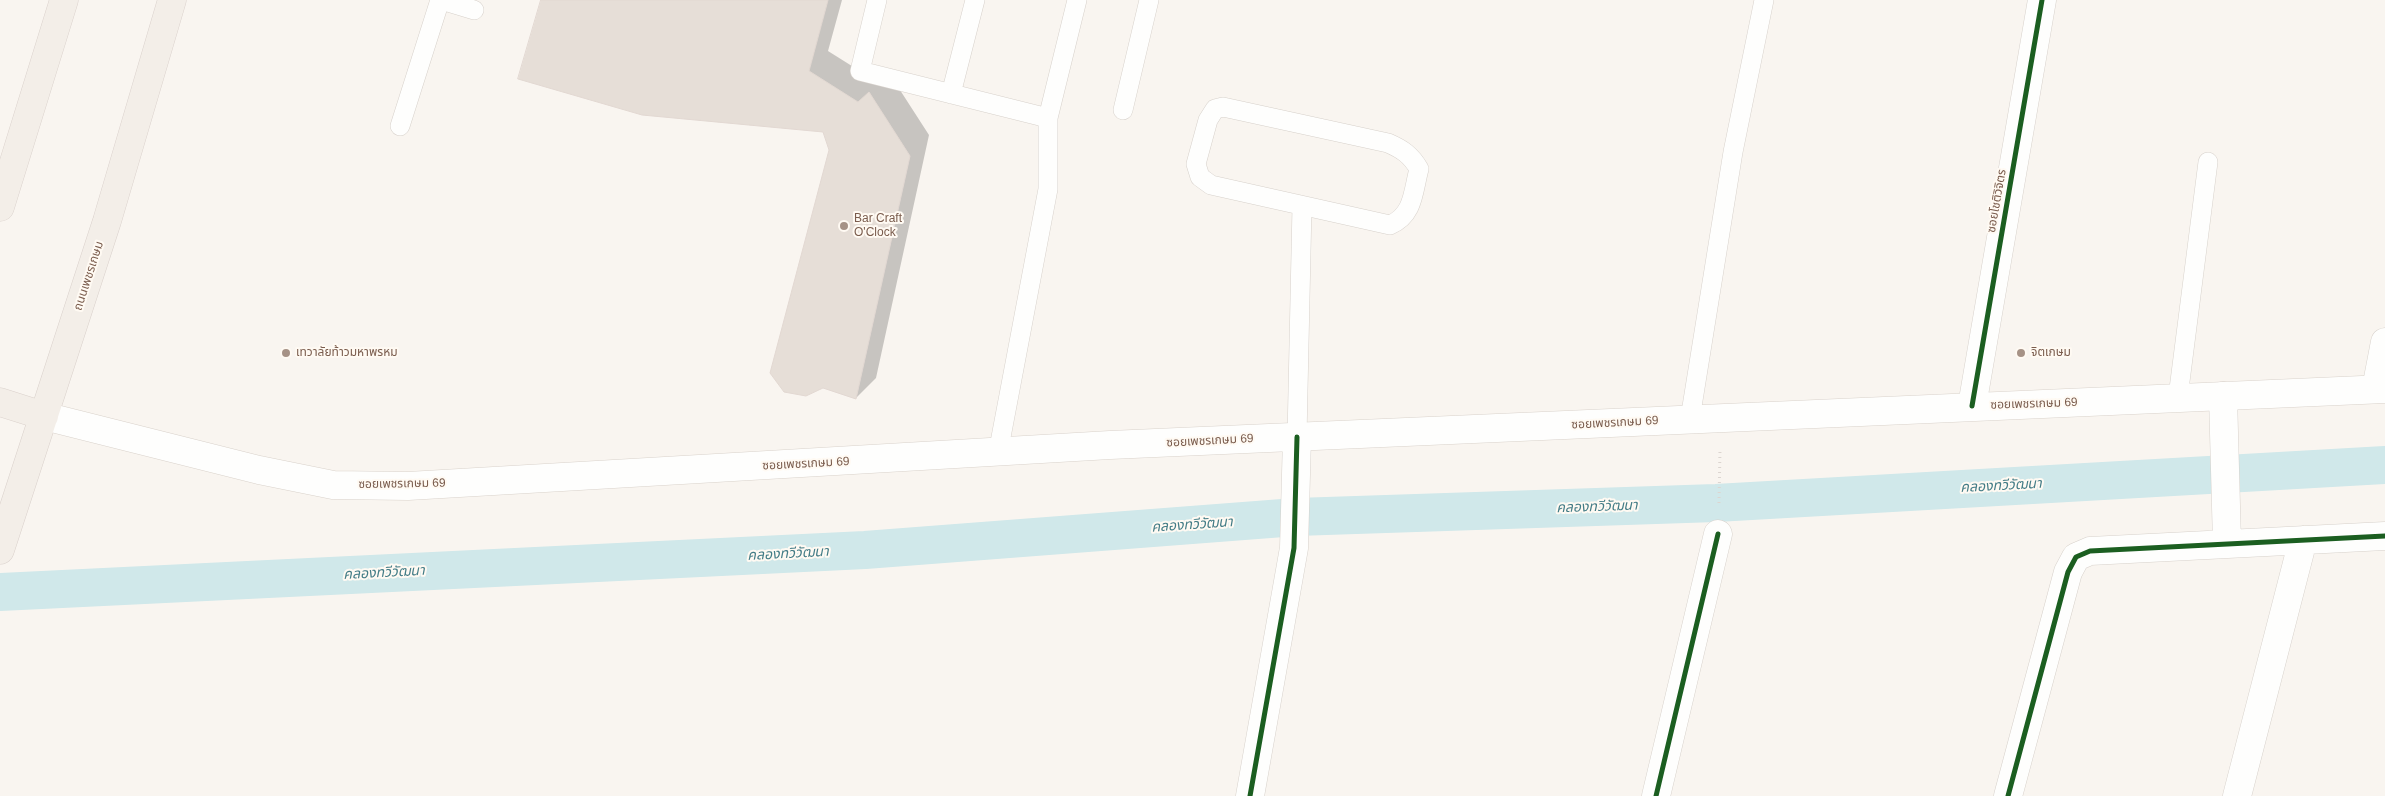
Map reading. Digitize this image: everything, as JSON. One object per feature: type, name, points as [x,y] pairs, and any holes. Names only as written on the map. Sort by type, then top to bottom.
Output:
[{"type":"main road","points":[[0,207],[64,0]]},
{"type":"main road","name":"ถนนเพชรเกษม","points":[[0,550],[107,221],[172,0]]},
{"type":"main road","name":"ซอยโชติวิจิตร","points":[[1972,406],[2042,0]]},
{"type":"main road","points":[[2381,389],[2385,342]]},
{"type":"main road","name":"ซอยเพชรเกษม 69","points":[[44,416],[250,468],[333,485],[408,486],[998,454],[1110,446],[2381,389]]},
{"type":"main road","points":[[2223,396],[2227,499],[2226,544]]},
{"type":"main road","points":[[0,402],[44,416]]},
{"type":"main road","points":[[1250,796],[1294,548],[1297,437]]},
{"type":"main road","points":[[1656,796],[1718,534]]},
{"type":"main road","points":[[2008,796],[2068,572],[2076,557],[2090,551],[2385,536]]},
{"type":"main road","points":[[2237,796],[2303,540]]},
{"type":"lane","points":[[400,126],[441,0],[474,10]]},
{"type":"lane","points":[[877,0],[860,71],[1048,118]]},
{"type":"lane","points":[[951,94],[975,0]]},
{"type":"lane","points":[[998,454],[1048,189],[1048,118],[1077,0]]},
{"type":"lane","points":[[1123,110],[1149,0]]},
{"type":"lane","points":[[1690,419],[1733,152],[1764,0]]},
{"type":"lane","points":[[1223,106],[1388,143],[1401,149],[1413,159],[1419,169],[1409,210],[1401,220],[1390,225],[1302,206],[1211,185],[1200,177],[1196,164],[1208,120],[1216,109],[1223,106]]},
{"type":"lane","points":[[2178,397],[2208,162]]},
{"type":"lane","points":[[1297,437],[1302,206]]},
{"type":"path","points":[[1718,534],[1721,442]]},
{"type":"building","points":[[541,0],[828,0],[809,71],[858,102],[869,92],[910,156],[856,399],[823,388],[806,396],[784,392],[770,373],[829,150],[823,132],[642,115],[518,79]]},
{"type":"waterway","name":"คลองทวีวัฒนา","points":[[0,592],[865,550],[1296,517],[1716,503],[2385,465]]},
{"type":"cycle path","points":[[1972,406],[2042,0]]},
{"type":"cycle path","points":[[1250,796],[1294,548],[1297,437]]},
{"type":"cycle path","points":[[1656,796],[1718,534]]},
{"type":"cycle path","points":[[2008,796],[2068,572],[2076,557],[2090,551],[2385,536]]},
{"type":"place","name":"Bar Craft O'Clock","points":[[844,226]]},
{"type":"place","name":"เทวาลัยท้าวมหาพรหม","points":[[286,353]]},
{"type":"place","name":"จิตเกษม","points":[[2021,353]]}]
